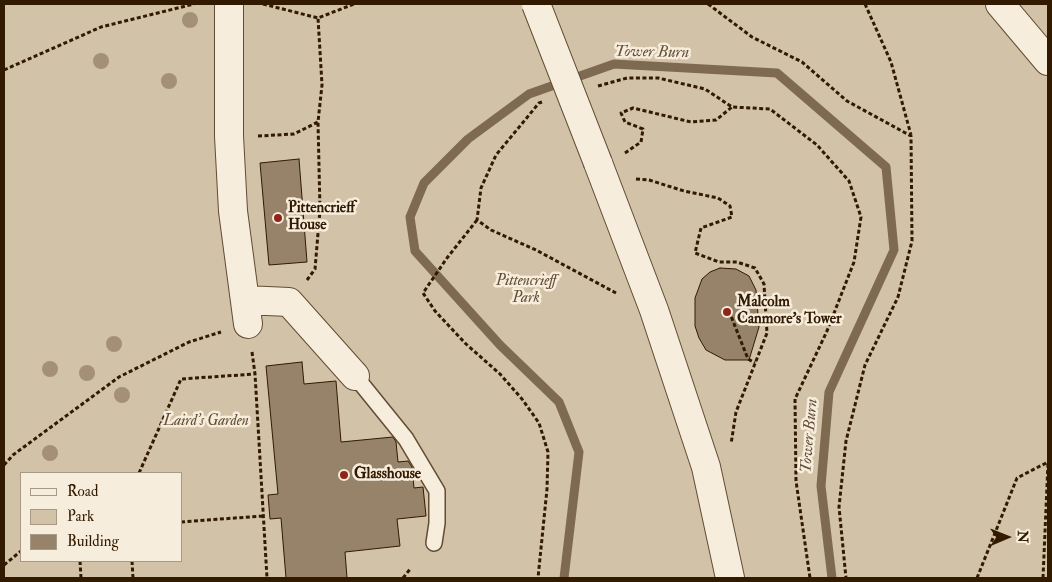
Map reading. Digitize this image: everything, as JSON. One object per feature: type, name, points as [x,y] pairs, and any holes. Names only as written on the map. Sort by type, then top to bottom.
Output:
[{"type":"street","points":[[229,4],[229,136],[233,211],[246,312],[289,302],[355,376]]},
{"type":"street","points":[[536,4],[654,310],[706,467],[730,578]]},
{"type":"street","points":[[1000,4],[1048,61]]},
{"type":"lane","points":[[355,376],[406,439],[437,491],[437,523],[434,543]]},
{"type":"path","points":[[4,70],[101,27],[194,4]]},
{"type":"path","points":[[263,4],[318,18],[354,4]]},
{"type":"path","points":[[708,4],[752,37],[802,62],[847,102],[911,136]]},
{"type":"path","points":[[846,578],[839,507],[846,441],[865,365],[898,298],[912,241],[911,136],[890,62],[865,4]]},
{"type":"path","points":[[289,302],[315,269],[320,210],[318,122],[322,85],[318,18]]},
{"type":"path","points":[[729,311],[748,360],[755,363],[767,333],[764,284],[755,268],[737,262],[719,262],[694,253],[701,228],[732,217],[730,206],[718,198],[684,191],[649,180],[602,175],[607,163],[641,142],[643,129],[625,122],[621,113],[633,108],[691,122],[716,120],[732,107],[770,109],[817,145],[848,181],[862,217],[854,262],[827,331],[795,399],[796,481],[810,578]]},
{"type":"path","points":[[229,136],[294,134],[318,122]]},
{"type":"path","points":[[477,220],[447,258],[423,293],[435,311],[466,344],[500,374],[522,399],[539,423],[548,452],[547,489],[538,578]]},
{"type":"path","points":[[491,230],[536,250],[608,289],[654,310]]},
{"type":"path","points":[[4,465],[14,455],[119,377],[246,312]]},
{"type":"path","points":[[139,472],[181,379],[256,374],[266,578]]},
{"type":"path","points":[[977,578],[1017,478],[1048,462],[1043,578]]},
{"type":"path","points":[[182,522],[262,516]]},
{"type":"path","points":[[4,565],[20,552]]},
{"type":"path","points":[[80,562],[81,578]]},
{"type":"path","points":[[132,562],[133,578]]},
{"type":"path","points":[[403,578],[411,568]]},
{"type":"green space","name":"Pittencrieff Park","points":[[4,4],[1048,4],[1048,578],[4,578]]},
{"type":"building","name":"Pittencrieff House","points":[[299,159],[307,262],[269,265],[260,163]]},
{"type":"building","name":"Malcolm Canmore's Tower","points":[[720,268],[736,269],[749,276],[756,290],[759,327],[749,360],[725,360],[706,350],[695,326],[695,298],[702,279],[710,272]]},
{"type":"building","name":"Glasshouse","points":[[302,362],[304,384],[336,381],[341,442],[393,437],[396,442],[398,462],[408,461],[412,467],[414,488],[423,487],[426,516],[397,519],[400,546],[345,552],[347,578],[286,578],[281,518],[270,519],[268,495],[278,494],[266,366]]},
{"type":"waterway","name":"Tower Burn","points":[[564,578],[579,452],[559,402],[500,345],[415,251],[410,217],[424,183],[468,139],[529,94],[614,64],[777,73],[886,167],[894,250],[829,392],[821,486],[832,578]]},
{"type":"place","name":"Pittencrieff House","points":[[278,218]]},
{"type":"place","name":"Malcolm Canmore's Tower","points":[[727,312]]},
{"type":"place","name":"Glasshouse","points":[[344,475]]},
{"type":"park label","name":"Laird's Garden","points":[[206,422]]}]
